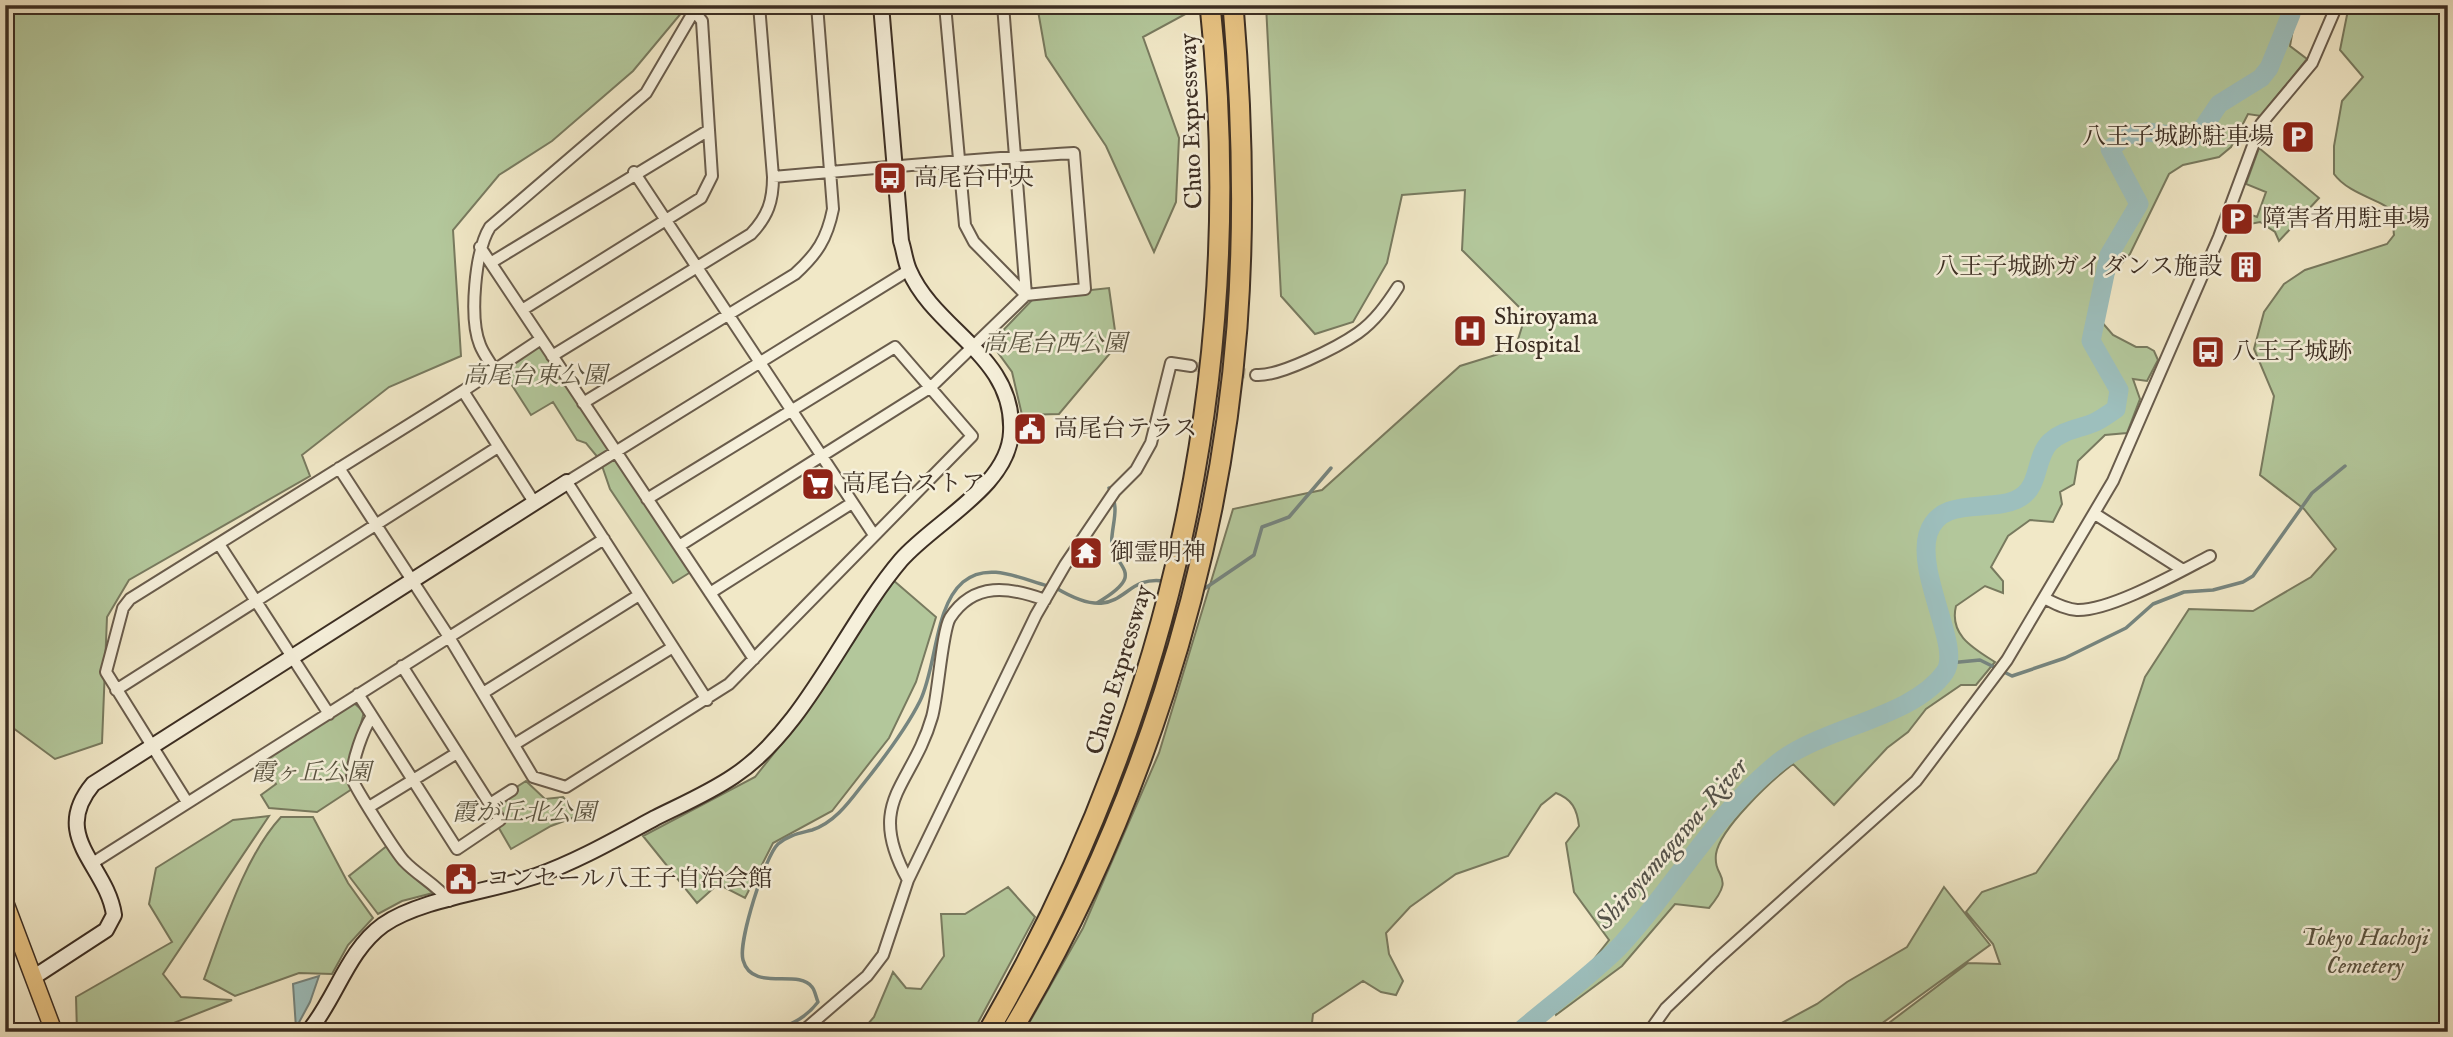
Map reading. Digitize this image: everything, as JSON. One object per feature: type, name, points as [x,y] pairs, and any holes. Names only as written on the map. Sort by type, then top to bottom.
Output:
[{"type":"highway","name":"Chuo Expressway","points":[[988,1032],[1019,979],[1087,837],[1139,700],[1176,570],[1210,388],[1218,289],[1220,120],[1210,5]]},
{"type":"highway","name":"Chuo Expressway","points":[[1011,1032],[1070,922],[1107,842],[1140,758],[1196,575],[1224,429],[1237,328],[1242,165],[1233,5]]},
{"type":"main road","points":[[5,902],[54,1032]]},
{"type":"street","points":[[494,369],[480,346],[475,331],[480,247],[490,227],[646,93],[694,11],[705,5]]},
{"type":"street","points":[[552,356],[751,234],[762,222],[773,196],[773,177],[759,5]]},
{"type":"street","points":[[583,403],[795,274],[820,250],[833,209],[817,5]]},
{"type":"street","points":[[308,1032],[367,938],[395,918],[524,880],[570,862],[733,777],[779,737],[901,561],[998,473],[1011,433],[1010,413],[1000,378],[975,347],[930,301],[909,270],[901,241],[881,5]]},
{"type":"street","points":[[946,5],[965,225],[974,242],[1026,295]]},
{"type":"street","points":[[1003,5],[1026,295]]},
{"type":"street","points":[[1649,1032],[1656,1019],[1714,962],[1916,781],[2007,660],[2046,599],[2113,481],[2184,320],[2261,124],[2312,62],[2337,5]]},
{"type":"street","points":[[522,310],[691,207],[709,185],[713,165],[702,21],[694,11]]},
{"type":"street","points":[[492,262],[634,172],[709,130]]},
{"type":"street","points":[[679,546],[931,387],[1026,295],[1085,289],[1074,153],[773,177]]},
{"type":"street","points":[[634,172],[758,363],[874,534]]},
{"type":"street","points":[[480,247],[754,659]]},
{"type":"street","points":[[34,977],[106,930],[114,915],[106,888],[80,843],[76,824],[78,811],[87,792],[105,775],[534,502],[909,270]]},
{"type":"street","points":[[1256,374],[1277,373],[1356,334],[1385,306],[1398,286]]},
{"type":"street","points":[[187,802],[106,672],[123,608],[130,599],[463,391],[541,338]]},
{"type":"street","points":[[339,468],[413,580],[515,744],[529,780],[566,787],[729,684],[972,436],[895,347],[647,499]]},
{"type":"street","points":[[802,1032],[876,967],[908,880],[1049,592],[1113,495],[1136,470],[1151,443],[1171,363],[1191,366]]},
{"type":"street","points":[[463,391],[534,502]]},
{"type":"street","points":[[116,690],[498,447]]},
{"type":"street","points":[[567,482],[707,700]]},
{"type":"street","points":[[710,593],[852,503]]},
{"type":"street","points":[[2095,514],[2183,570]]},
{"type":"street","points":[[91,864],[604,539]]},
{"type":"street","points":[[219,544],[329,713]]},
{"type":"street","points":[[2046,599],[2064,608],[2101,606],[2210,556]]},
{"type":"street","points":[[908,880],[895,857],[888,816],[931,719],[949,619],[975,595],[1006,587],[1049,592]]},
{"type":"street","points":[[483,693],[639,595]]},
{"type":"street","points":[[515,744],[673,647]]},
{"type":"street","points":[[358,694],[457,849],[500,820],[402,666]]},
{"type":"street","points":[[373,716],[366,725],[352,777],[403,861],[441,891],[449,901]]},
{"type":"street","points":[[369,807],[457,753]]},
{"type":"street","points":[[490,804],[512,790]]},
{"type":"green space","points":[[5,5],[688,5],[633,71],[552,141],[499,175],[453,230],[461,356],[389,387],[302,455],[310,476],[129,580],[107,617],[102,743],[55,759],[5,722]]},
{"type":"green space","points":[[1037,5],[1192,5],[1193,10],[1143,37],[1179,138],[1176,202],[1154,252],[1106,146],[1046,56]]},
{"type":"green space","points":[[1266,5],[2281,5],[2293,29],[2290,46],[2307,59],[2261,116],[2248,114],[2231,147],[2219,157],[2183,165],[2169,174],[2130,254],[2114,272],[2100,320],[2113,335],[2136,347],[2147,347],[2154,351],[2158,360],[2147,381],[2133,379],[2140,399],[2127,433],[2105,435],[2078,461],[2074,484],[2060,492],[2062,504],[2053,522],[2030,520],[2008,536],[1991,567],[2003,581],[2003,593],[1985,586],[1956,606],[1959,633],[1971,646],[1995,662],[1976,685],[1961,685],[1926,709],[1908,732],[1887,748],[1834,805],[1793,764],[1784,771],[1748,805],[1720,843],[1716,862],[1723,883],[1709,908],[1675,904],[1622,966],[1556,1015],[1554,1010],[1609,940],[1574,892],[1566,843],[1579,826],[1578,820],[1570,802],[1556,793],[1541,805],[1508,856],[1456,874],[1410,907],[1386,933],[1389,954],[1403,981],[1396,995],[1381,992],[1363,981],[1313,1014],[1311,1032],[1024,1032],[1083,928],[1159,753],[1233,509],[1322,490],[1460,366],[1515,349],[1526,314],[1462,250],[1465,190],[1402,195],[1387,263],[1353,322],[1315,334],[1281,296]]},
{"type":"green space","name":"Tokyo Hachoji Cemetery","points":[[2349,5],[2448,5],[2448,1032],[1877,1032],[1968,963],[2000,964],[1993,944],[1966,912],[1982,892],[2036,873],[2118,759],[2145,677],[2189,609],[2253,611],[2311,577],[2336,549],[2304,509],[2260,475],[2274,396],[2254,349],[2264,312],[2284,284],[2305,270],[2387,244],[2394,235],[2392,212],[2383,204],[2349,187],[2334,174],[2334,146],[2342,101],[2363,77],[2340,50]]},
{"type":"green space","points":[[2259,148],[2319,198],[2279,241],[2275,232],[2260,222],[2245,225],[2249,214],[2257,217],[2266,192],[2246,184]]},
{"type":"green space","name":"高尾台西公園","points":[[1109,288],[1117,345],[1059,414],[1022,415],[1012,372],[991,343],[1036,296]]},
{"type":"green space","name":"高尾台東公園","points":[[541,339],[694,570],[673,583],[610,489],[600,460],[586,443],[577,440],[553,402],[531,415],[499,365]]},
{"type":"green space","points":[[893,580],[936,617],[916,682],[889,738],[832,811],[773,843],[745,898],[718,884],[697,903],[643,836],[755,777],[806,713]]},
{"type":"green space","name":"霞ヶ丘公園","points":[[353,702],[364,712],[346,779],[352,789],[317,812],[269,808],[261,795],[276,784],[261,761]]},
{"type":"green space","name":"霞が丘北公園","points":[[526,781],[545,799],[563,797],[580,815],[551,826],[511,849],[496,823],[490,804]]},
{"type":"green space","points":[[269,816],[163,974],[181,997],[232,1000],[151,1032],[77,1032],[76,997],[172,942],[149,904],[156,868],[233,820]]},
{"type":"green space","points":[[281,817],[313,817],[348,883],[373,918],[348,945],[332,974],[299,973],[235,996],[204,979],[245,872],[268,833]]},
{"type":"green space","points":[[388,845],[398,862],[433,893],[402,901],[378,914],[349,876]]},
{"type":"green space","points":[[1008,887],[1035,917],[973,1032],[861,1032],[874,1017],[893,972],[906,988],[921,989],[944,956],[941,914],[965,914]]},
{"type":"green space","points":[[1944,887],[1990,945],[1870,1032],[1765,1032],[1817,1004],[1847,982],[1907,947]]},
{"type":"water","points":[[319,976],[310,1002],[296,1028],[293,984]]},
{"type":"waterway","name":"Shiroyamagawa-River","points":[[1519,1032],[1620,946],[1715,827],[1756,782],[1779,762],[1797,750],[1912,701],[1930,688],[1945,672],[1949,661],[1948,646],[1928,569],[1926,551],[1928,534],[1935,521],[1944,513],[1956,509],[1996,505],[2021,497],[2035,478],[2042,455],[2050,442],[2065,432],[2096,422],[2116,409],[2119,390],[2091,341],[2109,255],[2139,204],[2110,149],[2127,135],[2148,132],[2191,138],[2198,135],[2219,104],[2261,78],[2269,68],[2291,14],[2288,5]]},
{"type":"waterway","points":[[1949,663],[1980,660],[2012,676],[2065,658],[2126,628],[2153,604],[2184,592],[2213,590],[2243,582],[2253,576],[2312,493],[2345,466]]},
{"type":"waterway","points":[[1201,591],[1254,555],[1262,527],[1289,517],[1331,468]]},
{"type":"waterway","points":[[1097,603],[1114,592],[1125,576],[1113,547],[1115,507],[1109,488]]},
{"type":"waterway","points":[[772,1032],[803,1017],[818,1002],[813,988],[805,982],[756,975],[748,970],[743,960],[748,919],[773,852],[786,838],[820,827],[839,813],[892,746],[920,701],[946,606],[963,582],[973,576],[994,572],[1048,586]]},
{"type":"waterway","points":[[1056,588],[1079,599],[1096,603],[1108,602],[1149,581],[1164,581]]},
{"type":"tunnel","points":[[1191,366],[1256,375]]},
{"type":"place","name":"八王子城跡駐車場","points":[[2298,137]]},
{"type":"place","name":"高尾台中央","points":[[890,178]]},
{"type":"place","name":"障害者用駐車場","points":[[2237,219]]},
{"type":"place","name":"八王子城跡ガイダンス施設","points":[[2246,267]]},
{"type":"place","name":"Shiroyama Hospital","points":[[1470,331]]},
{"type":"place","name":"八王子城跡","points":[[2208,352]]},
{"type":"place","name":"高尾台テラス","points":[[1030,429]]},
{"type":"place","name":"高尾台ストア","points":[[818,484]]},
{"type":"place","name":"御霊明神","points":[[1086,553]]},
{"type":"place","name":"コンセール八王子自治会館","points":[[461,879]]}]
